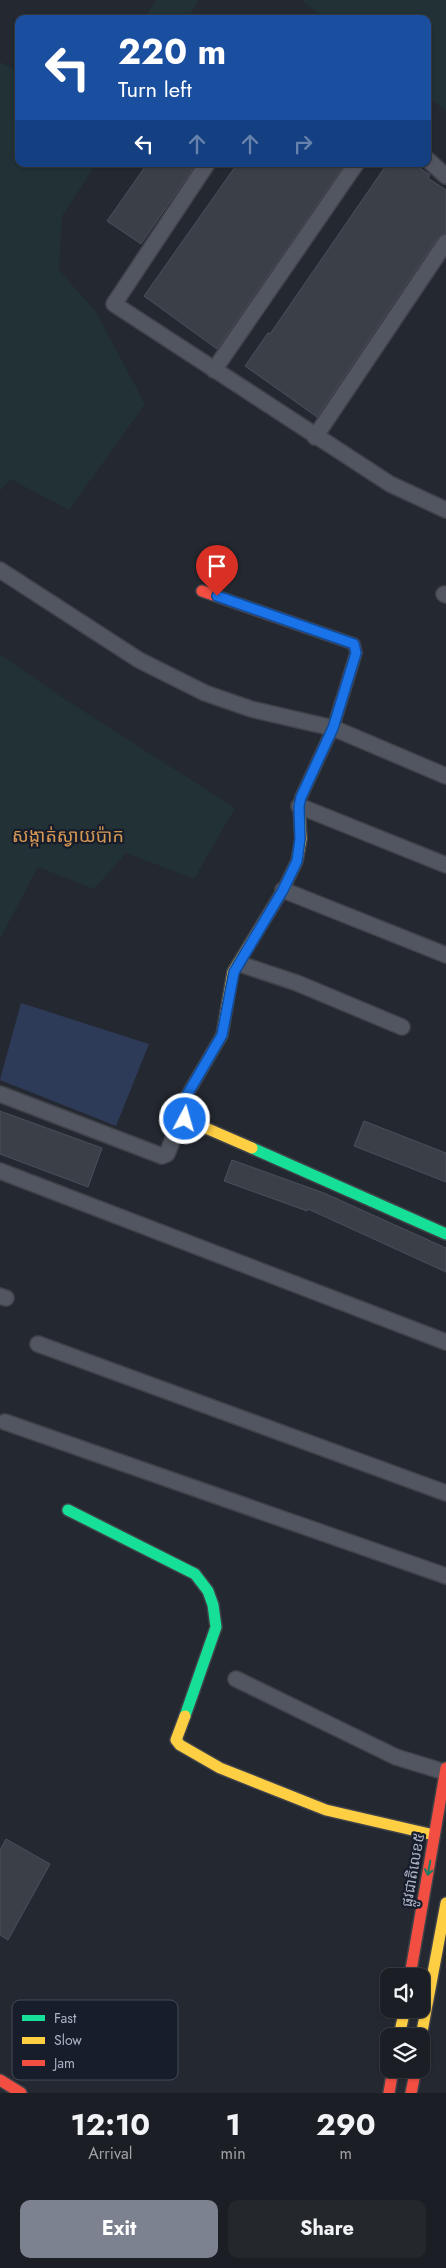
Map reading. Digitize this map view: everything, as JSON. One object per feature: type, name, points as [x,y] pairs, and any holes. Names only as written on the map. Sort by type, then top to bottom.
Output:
[{"type":"main road","points":[[202,591],[355,645],[356,653],[333,728],[301,797],[299,806],[299,850],[283,890],[234,972],[230,984],[222,1035],[184,1100],[183,1113],[185,1119],[446,1234]]},
{"type":"main road","points":[[68,1510],[196,1574],[207,1591],[215,1614],[216,1627],[176,1740],[180,1745],[220,1768],[326,1810],[434,1835]]},
{"type":"main road","name":"ផ្លូវជាតិលេខ៥","points":[[411,1968],[446,1770]]},
{"type":"main road","points":[[423,2028],[446,1903]]},
{"type":"main road","points":[[388,2093],[391,2078]]},
{"type":"main road","points":[[411,2093],[414,2078]]},
{"type":"main road","points":[[0,2080],[22,2093]]},
{"type":"street","points":[[431,163],[446,176]]},
{"type":"street","points":[[205,167],[114,304],[390,484],[446,510]]},
{"type":"street","points":[[214,370],[354,167]]},
{"type":"street","points":[[315,436],[446,242]]},
{"type":"street","points":[[0,570],[138,660],[205,693],[251,709],[333,728],[446,776]]},
{"type":"street","points":[[299,806],[446,864]]},
{"type":"street","points":[[283,890],[446,955]]},
{"type":"street","points":[[240,964],[297,983],[402,1027]]},
{"type":"street","points":[[0,1094],[162,1156],[167,1154],[183,1113]]},
{"type":"street","points":[[0,1171],[446,1342]]},
{"type":"street","points":[[38,1344],[446,1493]]},
{"type":"street","points":[[5,1422],[446,1576]]},
{"type":"street","points":[[236,1679],[396,1757],[446,1770]]},
{"type":"shaded area","points":[[156,0],[199,0],[190,15],[147,15]]},
{"type":"shaded area","points":[[301,0],[446,0],[446,111],[431,99],[431,15],[321,15]]},
{"type":"shaded area","points":[[0,62],[15,70],[15,167],[94,167],[62,216],[59,270],[96,312],[145,404],[69,510],[10,479],[0,491]]},
{"type":"shaded area","points":[[0,654],[63,698],[235,808],[194,879],[126,853],[94,889],[38,867],[0,939]]},
{"type":"water","points":[[21,1003],[149,1044],[116,1126],[0,1080]]},
{"type":"building","points":[[145,167],[194,167],[141,244],[107,221]]},
{"type":"building","points":[[235,167],[343,167],[217,349],[144,296]]},
{"type":"building","points":[[385,167],[418,167],[430,175],[428,178],[446,190],[446,233],[438,237],[317,417],[245,366],[268,333],[270,334]]},
{"type":"building","points":[[0,1111],[102,1148],[88,1187],[0,1154]]},
{"type":"building","points":[[364,1121],[446,1153],[446,1182],[354,1146]]},
{"type":"building","points":[[232,1160],[324,1193],[446,1248],[446,1272],[308,1209],[307,1211],[224,1181]]},
{"type":"building","points":[[6,1839],[50,1864],[8,1940],[0,1935],[0,1850]]},
{"type":"traffic: fast","points":[[252,1148],[446,1234]]},
{"type":"traffic: fast","points":[[68,1510],[195,1574],[208,1591],[213,1605],[216,1627],[185,1716]]},
{"type":"traffic: slow","points":[[252,1148],[185,1119],[184,1100],[222,1035],[233,972],[283,890],[297,861],[301,839],[299,805]]},
{"type":"traffic: slow","points":[[185,1716],[176,1740],[180,1745],[220,1768],[326,1810],[434,1835]]},
{"type":"traffic: slow","points":[[423,2028],[446,1903]]},
{"type":"traffic: slow","points":[[401,2028],[403,2018]]},
{"type":"traffic: jam","points":[[202,591],[354,644],[356,653],[333,728],[299,805]]},
{"type":"traffic: jam","points":[[411,1968],[446,1768]]},
{"type":"traffic: jam","points":[[389,2093],[392,2078]]},
{"type":"traffic: jam","points":[[411,2093],[414,2078]]},
{"type":"traffic: jam","points":[[0,2080],[21,2093]]},
{"type":"district","name":"សង្កាត់ស្វាយប៉ាក","points":[[68,836]]},
{"type":"route","points":[[185,1119],[183,1113],[184,1100],[222,1035],[230,984],[234,972],[283,890],[297,861],[300,839],[299,806],[301,797],[338,715],[356,653],[354,644],[217,596]]}]
